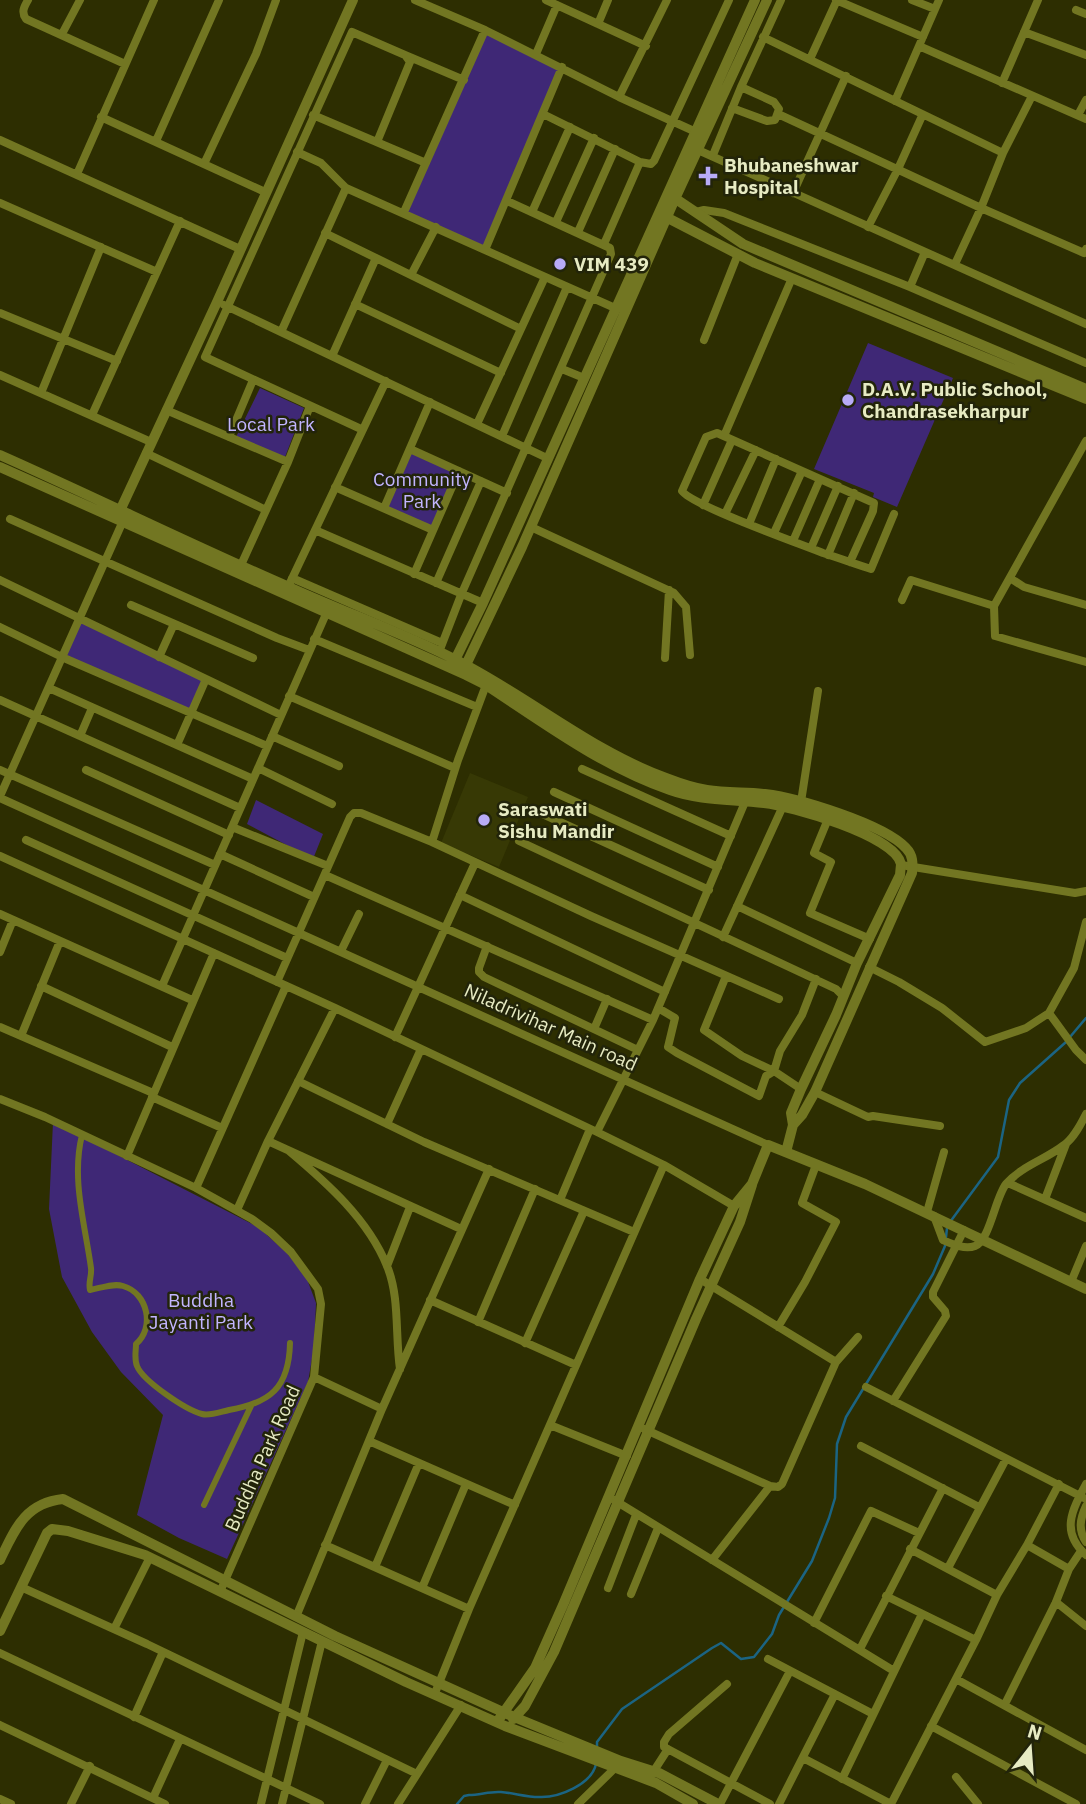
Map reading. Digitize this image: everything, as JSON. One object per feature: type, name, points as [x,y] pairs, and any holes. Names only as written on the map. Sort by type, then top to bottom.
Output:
[{"type":"street","points":[[28,0],[23,9],[26,19],[125,64]]},
{"type":"street","points":[[62,34],[80,0]]},
{"type":"street","points":[[77,174],[154,0]]},
{"type":"street","points":[[156,141],[219,0]]},
{"type":"street","points":[[204,164],[256,54],[276,0]]},
{"type":"street","points":[[353,0],[240,249],[205,357],[361,429]]},
{"type":"street","points":[[415,0],[425,2],[485,30],[696,132]]},
{"type":"street","points":[[546,0],[646,46]]},
{"type":"street","points":[[598,24],[608,0]]},
{"type":"street","points":[[619,97],[667,0]]},
{"type":"street","points":[[543,114],[640,162],[646,164],[654,161],[729,0]]},
{"type":"street","points":[[464,669],[531,527],[616,335],[663,216],[667,194],[755,0]]},
{"type":"street","points":[[453,664],[615,308],[663,216],[677,199],[767,0]]},
{"type":"street","points":[[713,155],[781,0]]},
{"type":"street","points":[[810,59],[836,0],[923,37]]},
{"type":"street","points":[[912,0],[935,9]]},
{"type":"street","points":[[895,102],[939,0]]},
{"type":"street","points":[[1002,83],[1038,0]]},
{"type":"street","points":[[536,54],[556,5]]},
{"type":"street","points":[[1076,10],[1086,14]]},
{"type":"street","points":[[404,212],[485,30]]},
{"type":"street","points":[[0,797],[106,562],[120,516],[151,442],[299,153],[352,32],[464,80]]},
{"type":"street","points":[[1024,32],[1086,55]]},
{"type":"street","points":[[763,37],[1003,153]]},
{"type":"street","points":[[919,46],[1082,117],[1086,100]]},
{"type":"street","points":[[377,142],[408,69],[409,58],[405,55]]},
{"type":"street","points":[[485,250],[562,67]]},
{"type":"street","points":[[793,193],[846,76]]},
{"type":"street","points":[[732,107],[767,121],[775,120],[778,114],[778,105],[774,102],[741,87]]},
{"type":"street","points":[[955,264],[1003,153],[1032,96]]},
{"type":"street","points":[[303,111],[426,163]]},
{"type":"street","points":[[778,114],[981,208],[1085,252]]},
{"type":"street","points":[[868,227],[922,116]]},
{"type":"street","points":[[101,117],[265,192]]},
{"type":"street","points":[[533,212],[570,127]]},
{"type":"street","points":[[556,222],[594,138]]},
{"type":"street","points":[[0,140],[240,249]]},
{"type":"street","points":[[286,147],[321,163],[346,188],[615,308]]},
{"type":"street","points":[[578,232],[614,149]]},
{"type":"street","points":[[698,150],[1086,324]]},
{"type":"street","points":[[604,244],[640,162]]},
{"type":"street","points":[[281,332],[346,188]]},
{"type":"street","points":[[667,194],[743,243],[1086,389]]},
{"type":"street","points":[[441,647],[461,595],[611,254],[610,248],[604,244],[507,201]]},
{"type":"street","points":[[0,203],[157,272]]},
{"type":"street","points":[[696,212],[704,210],[724,213],[910,287],[1086,363]]},
{"type":"street","points":[[663,216],[792,278],[1086,399]]},
{"type":"street","points":[[92,415],[180,221]]},
{"type":"street","points":[[411,275],[436,227]]},
{"type":"street","points":[[325,233],[521,329]]},
{"type":"street","points":[[41,393],[101,247]]},
{"type":"street","points":[[910,287],[925,252]]},
{"type":"street","points":[[704,340],[738,254]]},
{"type":"street","points":[[332,356],[376,258]]},
{"type":"street","points":[[477,424],[545,277]]},
{"type":"street","points":[[703,505],[792,278]]},
{"type":"street","points":[[502,436],[567,287]]},
{"type":"street","points":[[222,304],[547,458]]},
{"type":"street","points":[[355,304],[500,373]]},
{"type":"street","points":[[0,313],[117,361]]},
{"type":"street","points":[[605,330],[616,335]]},
{"type":"street","points":[[562,369],[584,378]]},
{"type":"street","points":[[0,375],[151,442]]},
{"type":"street","points":[[229,437],[253,380]]},
{"type":"street","points":[[290,583],[386,381]]},
{"type":"street","points":[[384,508],[430,402]]},
{"type":"street","points":[[241,565],[288,462],[310,406]]},
{"type":"street","points":[[166,410],[288,462]]},
{"type":"street","points":[[850,562],[874,506],[871,500],[717,433],[706,437],[683,485],[684,495],[749,524],[828,555],[871,569],[894,514]]},
{"type":"street","points":[[1086,441],[994,607],[995,636],[1086,662]]},
{"type":"street","points":[[410,449],[507,493]]},
{"type":"street","points":[[725,514],[756,450]]},
{"type":"street","points":[[146,453],[265,510]]},
{"type":"street","points":[[0,455],[120,516],[305,600],[441,647]]},
{"type":"street","points":[[749,524],[776,459]]},
{"type":"street","points":[[0,467],[290,583],[441,647],[453,664]]},
{"type":"street","points":[[414,574],[459,471]]},
{"type":"street","points":[[774,533],[802,471]]},
{"type":"street","points":[[793,541],[820,479]]},
{"type":"street","points":[[436,583],[481,481]]},
{"type":"street","points":[[811,548],[838,486]]},
{"type":"street","points":[[335,487],[433,530]]},
{"type":"street","points":[[828,555],[855,493]]},
{"type":"street","points":[[10,519],[309,650]]},
{"type":"street","points":[[531,527],[669,590],[686,607],[690,655]]},
{"type":"street","points":[[315,530],[483,603]]},
{"type":"street","points":[[1010,578],[1024,587],[1086,605]]},
{"type":"street","points":[[0,580],[281,715]]},
{"type":"street","points":[[902,600],[911,580],[994,607]]},
{"type":"street","points":[[290,583],[305,600],[326,614],[464,669],[527,700],[621,758],[663,777],[706,790],[767,794],[801,802],[867,823],[889,833],[907,849],[912,856],[912,873],[815,1091],[802,1115],[793,1125]]},
{"type":"street","points":[[665,659],[669,590]]},
{"type":"street","points":[[131,605],[253,658]]},
{"type":"street","points":[[162,986],[326,614]]},
{"type":"street","points":[[159,657],[174,624]]},
{"type":"street","points":[[0,627],[267,746]]},
{"type":"street","points":[[314,639],[477,707]]},
{"type":"street","points":[[464,669],[597,756],[640,778],[698,799],[783,806],[828,819],[884,846],[896,856],[901,865],[900,875],[857,963],[791,1113],[793,1125],[786,1152]]},
{"type":"street","points":[[177,745],[206,679]]},
{"type":"street","points":[[432,842],[455,768],[486,685]]},
{"type":"street","points":[[50,688],[253,779]]},
{"type":"street","points":[[801,802],[818,691]]},
{"type":"street","points":[[289,696],[455,768]]},
{"type":"street","points":[[0,700],[240,808]]},
{"type":"street","points":[[80,736],[92,708]]},
{"type":"street","points":[[272,736],[340,766]]},
{"type":"street","points":[[258,768],[332,804]]},
{"type":"street","points":[[582,769],[731,836]]},
{"type":"street","points":[[0,770],[215,865]]},
{"type":"street","points":[[86,770],[327,870],[445,928],[653,1020]]},
{"type":"street","points":[[554,792],[718,867]]},
{"type":"street","name":"Niladrivihar Main road","points":[[0,797],[768,1145],[935,1216],[1086,1289]]},
{"type":"street","points":[[560,1200],[659,1008],[745,802]]},
{"type":"street","points":[[723,937],[783,806]]},
{"type":"street","points":[[536,811],[709,890]]},
{"type":"street","points":[[277,982],[354,813],[361,813],[432,842],[779,999]]},
{"type":"street","points":[[828,819],[814,853],[831,862],[810,913],[870,939]]},
{"type":"street","points":[[26,840],[288,958]]},
{"type":"street","points":[[519,841],[816,979],[836,989],[843,996]]},
{"type":"street","points":[[220,853],[314,897]]},
{"type":"street","points":[[0,856],[335,1008],[594,1130],[664,1164],[734,1206]]},
{"type":"street","points":[[395,1037],[475,863]]},
{"type":"street","points":[[901,865],[1075,893],[1086,891]]},
{"type":"street","points":[[460,895],[666,992]]},
{"type":"street","points":[[737,906],[857,963]]},
{"type":"street","points":[[0,914],[192,1000]]},
{"type":"street","points":[[341,951],[359,914]]},
{"type":"street","points":[[0,952],[13,920]]},
{"type":"street","points":[[869,967],[942,1008],[985,1042],[1026,1028],[1049,1013],[1073,968],[1086,922]]},
{"type":"street","points":[[21,1036],[60,941]]},
{"type":"street","points":[[487,946],[479,968],[480,974],[638,1050]]},
{"type":"street","points":[[127,1156],[214,953]]},
{"type":"street","points":[[726,976],[704,1030],[742,1056],[774,1071],[801,1089]]},
{"type":"street","points":[[659,1008],[675,1018],[668,1046],[746,1092],[759,1096],[766,1076],[774,1071],[780,1051],[802,1015],[816,979]]},
{"type":"street","points":[[41,986],[172,1046]]},
{"type":"street","points":[[196,1188],[286,986]]},
{"type":"street","points":[[594,1029],[607,999]]},
{"type":"street","points":[[237,1210],[268,1141],[335,1008]]},
{"type":"street","points":[[1049,1013],[1086,1060]]},
{"type":"street","points":[[0,1027],[222,1128]]},
{"type":"street","points":[[387,1125],[421,1049]]},
{"type":"street","points":[[298,1080],[387,1125],[634,1233]]},
{"type":"street","points":[[815,1091],[868,1117],[940,1126]]},
{"type":"street","name":"Buddha Park Road","points":[[0,1099],[196,1188],[237,1210],[271,1233],[291,1252],[318,1289],[321,1304],[314,1377],[220,1592]]},
{"type":"street","points":[[944,1152],[935,1216],[943,1240],[956,1245],[974,1246],[983,1239],[1000,1193],[1008,1183],[1018,1172],[1066,1144],[1083,1125],[1086,1114]]},
{"type":"street","points":[[82,1135],[79,1187],[91,1272],[89,1287],[90,1290],[117,1285],[126,1287],[142,1299],[147,1317],[142,1340],[136,1344],[138,1368],[175,1400],[202,1414],[251,1406],[269,1398],[276,1390],[286,1369],[290,1343]]},
{"type":"street","points":[[268,1141],[461,1229]]},
{"type":"street","points":[[1045,1199],[1066,1144]]},
{"type":"street","points":[[501,1724],[504,1712],[535,1668],[613,1500],[627,1456],[643,1429],[711,1286],[744,1211],[768,1145]]},
{"type":"street","points":[[289,1151],[344,1201],[364,1227],[387,1266],[395,1305],[400,1370]]},
{"type":"street","points":[[435,1693],[469,1609],[664,1164]]},
{"type":"street","points":[[778,1327],[805,1282],[835,1222],[803,1203],[816,1165]]},
{"type":"street","points":[[296,1617],[382,1409],[489,1169]]},
{"type":"street","points":[[1008,1183],[1086,1219]]},
{"type":"street","points":[[501,1724],[514,1717],[525,1706],[554,1652],[700,1279],[734,1206],[752,1184]]},
{"type":"street","points":[[478,1322],[535,1189]]},
{"type":"street","points":[[387,1266],[410,1207]]},
{"type":"street","points":[[525,1343],[584,1211]]},
{"type":"street","points":[[893,1401],[946,1315],[933,1297],[933,1292],[962,1229]]},
{"type":"street","points":[[1071,1282],[1086,1246]]},
{"type":"street","points":[[700,1279],[836,1362]]},
{"type":"street","points":[[430,1300],[576,1365]]},
{"type":"street","points":[[643,1429],[770,1486],[778,1487],[782,1484],[836,1362],[858,1336]]},
{"type":"street","points":[[314,1377],[382,1409]]},
{"type":"street","points":[[866,1387],[1083,1498]]},
{"type":"street","points":[[204,1505],[251,1406]]},
{"type":"street","points":[[550,1425],[627,1456]]},
{"type":"street","points":[[369,1441],[515,1505]]},
{"type":"street","points":[[861,1446],[979,1507]]},
{"type":"street","points":[[948,1568],[1006,1459]]},
{"type":"street","points":[[375,1567],[419,1463]]},
{"type":"street","points":[[422,1588],[466,1484]]},
{"type":"street","points":[[803,1758],[891,1804],[997,1595],[1059,1484]]},
{"type":"street","points":[[1084,1549],[1072,1537],[1070,1527],[1086,1484]]},
{"type":"street","points":[[712,1560],[770,1486]]},
{"type":"street","points":[[860,1649],[943,1488]]},
{"type":"street","points":[[0,1560],[22,1518],[40,1504],[63,1499],[296,1617],[336,1642],[435,1693],[501,1724],[576,1754],[650,1775],[719,1804],[790,1671]]},
{"type":"street","points":[[613,1500],[894,1671]]},
{"type":"street","points":[[1005,1704],[1069,1569],[1084,1549],[1080,1529],[1086,1506]]},
{"type":"street","points":[[814,1623],[871,1511],[919,1533]]},
{"type":"street","points":[[608,1588],[636,1515]]},
{"type":"street","points":[[631,1594],[658,1528]]},
{"type":"street","points":[[0,1631],[47,1533],[52,1529],[68,1531],[150,1557],[322,1641],[336,1642],[439,1683],[576,1742],[610,1763]]},
{"type":"street","points":[[325,1545],[469,1609]]},
{"type":"street","points":[[1027,1545],[1069,1569]]},
{"type":"street","points":[[910,1549],[997,1595]]},
{"type":"street","points":[[168,1566],[173,1555]]},
{"type":"street","points":[[114,1629],[150,1557]]},
{"type":"street","points":[[21,1587],[415,1773]]},
{"type":"street","points":[[886,1596],[976,1640]]},
{"type":"street","points":[[1055,1602],[1086,1626]]},
{"type":"street","points":[[842,1779],[922,1614]]},
{"type":"street","points":[[261,1804],[303,1632]]},
{"type":"street","points":[[282,1804],[322,1641]]},
{"type":"street","points":[[134,1717],[163,1652]]},
{"type":"street","points":[[0,1653],[320,1804]]},
{"type":"street","points":[[768,1659],[873,1714]]},
{"type":"street","points":[[956,1679],[1086,1750]]},
{"type":"street","points":[[727,1684],[665,1738],[664,1747],[770,1804]]},
{"type":"street","points":[[779,1804],[835,1694]]},
{"type":"street","points":[[398,1804],[415,1773],[461,1705]]},
{"type":"street","points":[[0,1725],[165,1804]]},
{"type":"street","points":[[931,1726],[1063,1801],[1076,1804]]},
{"type":"street","points":[[153,1798],[180,1739]]},
{"type":"street","points":[[650,1775],[668,1749]]},
{"type":"street","points":[[365,1804],[387,1759]]},
{"type":"street","points":[[578,1804],[610,1763]]},
{"type":"street","points":[[71,1804],[90,1766]]},
{"type":"street","points":[[650,1775],[693,1804]]},
{"type":"street","points":[[956,1777],[978,1804]]},
{"type":"street","points":[[0,1799],[11,1804]]},
{"type":"shaded area","name":"Saraswati Sishu Mandir","points":[[470,773],[528,797],[499,867],[441,843]]},
{"type":"green space","points":[[486,32],[562,67],[485,249],[404,213]]},
{"type":"green space","points":[[868,343],[953,378],[897,507],[873,497],[874,493],[814,469]]},
{"type":"green space","name":"Local Park","points":[[260,388],[304,408],[285,457],[236,437]]},
{"type":"green space","name":"Community Park","points":[[410,449],[459,471],[433,530],[384,508]]},
{"type":"green space","points":[[81,619],[206,679],[191,712],[64,658]]},
{"type":"green space","points":[[256,800],[323,834],[313,859],[247,824]]},
{"type":"green space","name":"Buddha Jayanti Park","points":[[53,1122],[258,1227],[287,1253],[307,1279],[316,1303],[314,1347],[308,1382],[227,1559],[179,1538],[137,1515],[163,1415],[121,1372],[92,1332],[62,1277],[49,1209]]},
{"type":"waterway","points":[[1070,1037],[1086,1018]]},
{"type":"waterway","points":[[950,1222],[998,1157],[1009,1100],[1020,1083],[1066,1042]]},
{"type":"waterway","points":[[597,1747],[597,1742],[622,1709],[712,1648],[721,1643],[741,1659],[754,1657],[772,1634],[779,1615],[812,1561],[829,1518],[835,1498],[837,1444],[846,1417],[933,1274],[945,1246],[947,1228]]},
{"type":"waterway","points":[[457,1804],[464,1796],[493,1792],[534,1797],[556,1795],[588,1778],[596,1764]]},
{"type":"place","name":"Bhubaneshwar Hospital","points":[[708,176]]},
{"type":"place","name":"VIM 439","points":[[560,264]]},
{"type":"place","name":"D.A.V. Public School, Chandrasekharpur","points":[[848,400]]},
{"type":"place","name":"Saraswati Sishu Mandir","points":[[484,820]]}]
